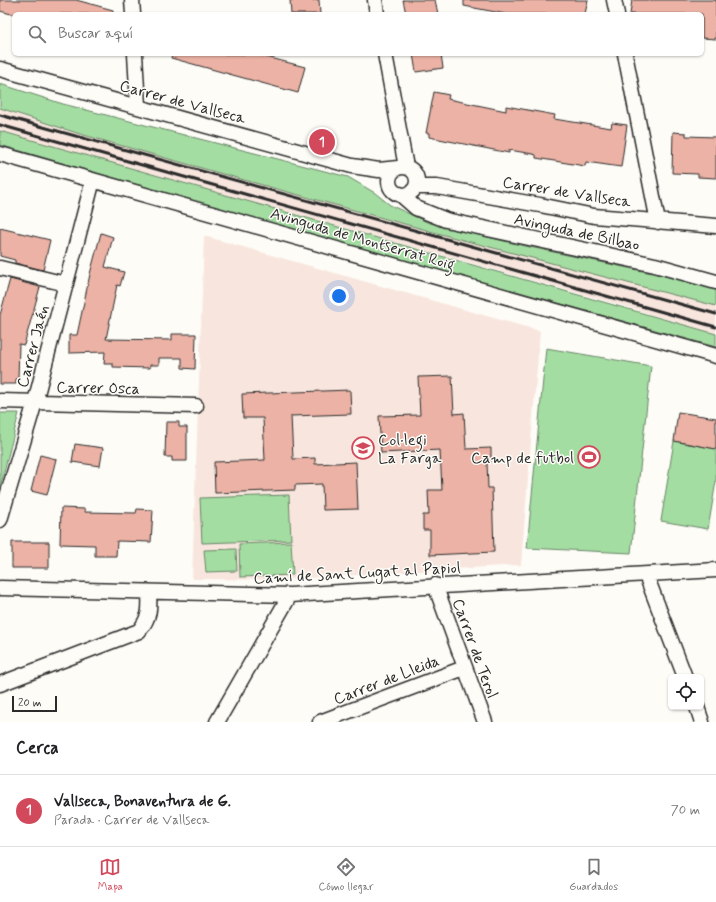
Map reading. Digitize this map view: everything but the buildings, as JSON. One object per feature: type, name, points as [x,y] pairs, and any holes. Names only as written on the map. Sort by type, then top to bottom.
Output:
[{"type":"street","points":[[132,0],[133,12]]},
{"type":"street","points":[[374,0],[377,12]]},
{"type":"street","points":[[614,0],[617,12]]},
{"type":"street","points":[[135,56],[138,106]]},
{"type":"street","points":[[385,56],[410,177],[421,206],[431,215]]},
{"type":"street","points":[[625,56],[658,222]]},
{"type":"street","name":"Carrer de Vallseca","points":[[0,69],[357,167],[380,170],[410,177],[437,187],[540,204],[594,216],[716,226]]},
{"type":"street","name":"Avinguda de Montserrat Roig","points":[[0,154],[716,356]]},
{"type":"street","name":"Carrer de Vallseca","points":[[357,167],[395,190]]},
{"type":"street","points":[[390,176],[410,177],[408,194],[395,190],[390,176]]},
{"type":"street","name":"Carrer Jaén","points":[[0,520],[35,402],[93,180]]},
{"type":"street","name":"Avinguda de Bilbao","points":[[395,190],[416,208],[446,220],[655,265],[716,282]]},
{"type":"street","points":[[0,268],[66,284]]},
{"type":"street","name":"Carrer Osca","points":[[0,401],[196,406]]},
{"type":"street","name":"Camí de Sant Cugat al Papiol","points":[[0,588],[290,595],[435,585],[646,575],[716,570]]},
{"type":"street","points":[[646,575],[684,674]]},
{"type":"street","name":"Carrer de Terol","points":[[435,585],[464,668],[485,722]]},
{"type":"street","points":[[0,684],[139,631],[147,620],[150,609],[149,592]]},
{"type":"street","points":[[217,722],[290,595]]},
{"type":"street","name":"Carrer de Lleida","points":[[320,722],[464,668]]},
{"type":"street","points":[[698,710],[702,722]]},
{"type":"shaded area","points":[[0,108],[80,134],[237,178],[716,306],[716,334],[620,305],[0,131]]},
{"type":"shaded area","name":"Col·legi La Farga","points":[[204,236],[540,331],[521,565],[274,580],[192,579]]},
{"type":"green space","points":[[0,84],[63,104],[348,177],[375,193],[390,205],[427,222],[516,244],[703,284],[716,273],[716,306],[459,239],[80,134],[0,108]]},
{"type":"green space","points":[[0,131],[716,334],[716,347],[290,229],[0,145]]},
{"type":"green space","name":"Camp de futbol","points":[[546,348],[651,366],[631,553],[527,548]]},
{"type":"green space","points":[[0,413],[19,413],[0,488]]},
{"type":"green space","points":[[674,441],[716,449],[716,481],[708,529],[661,521]]},
{"type":"green space","points":[[289,495],[291,540],[202,543],[200,498]]},
{"type":"green space","points":[[291,542],[293,575],[240,577],[239,544]]},
{"type":"green space","points":[[236,549],[237,571],[206,572],[204,550]]},
{"type":"railway","points":[[0,115],[716,314]]},
{"type":"railway","points":[[0,125],[716,327]]},
{"type":"place","name":"Vallseca, Bonaventura de G.","points":[[322,142]]},
{"type":"place","name":"Col·legi La Farga","points":[[363,448]]},
{"type":"place","name":"Camp de futbol","points":[[589,457]]}]
